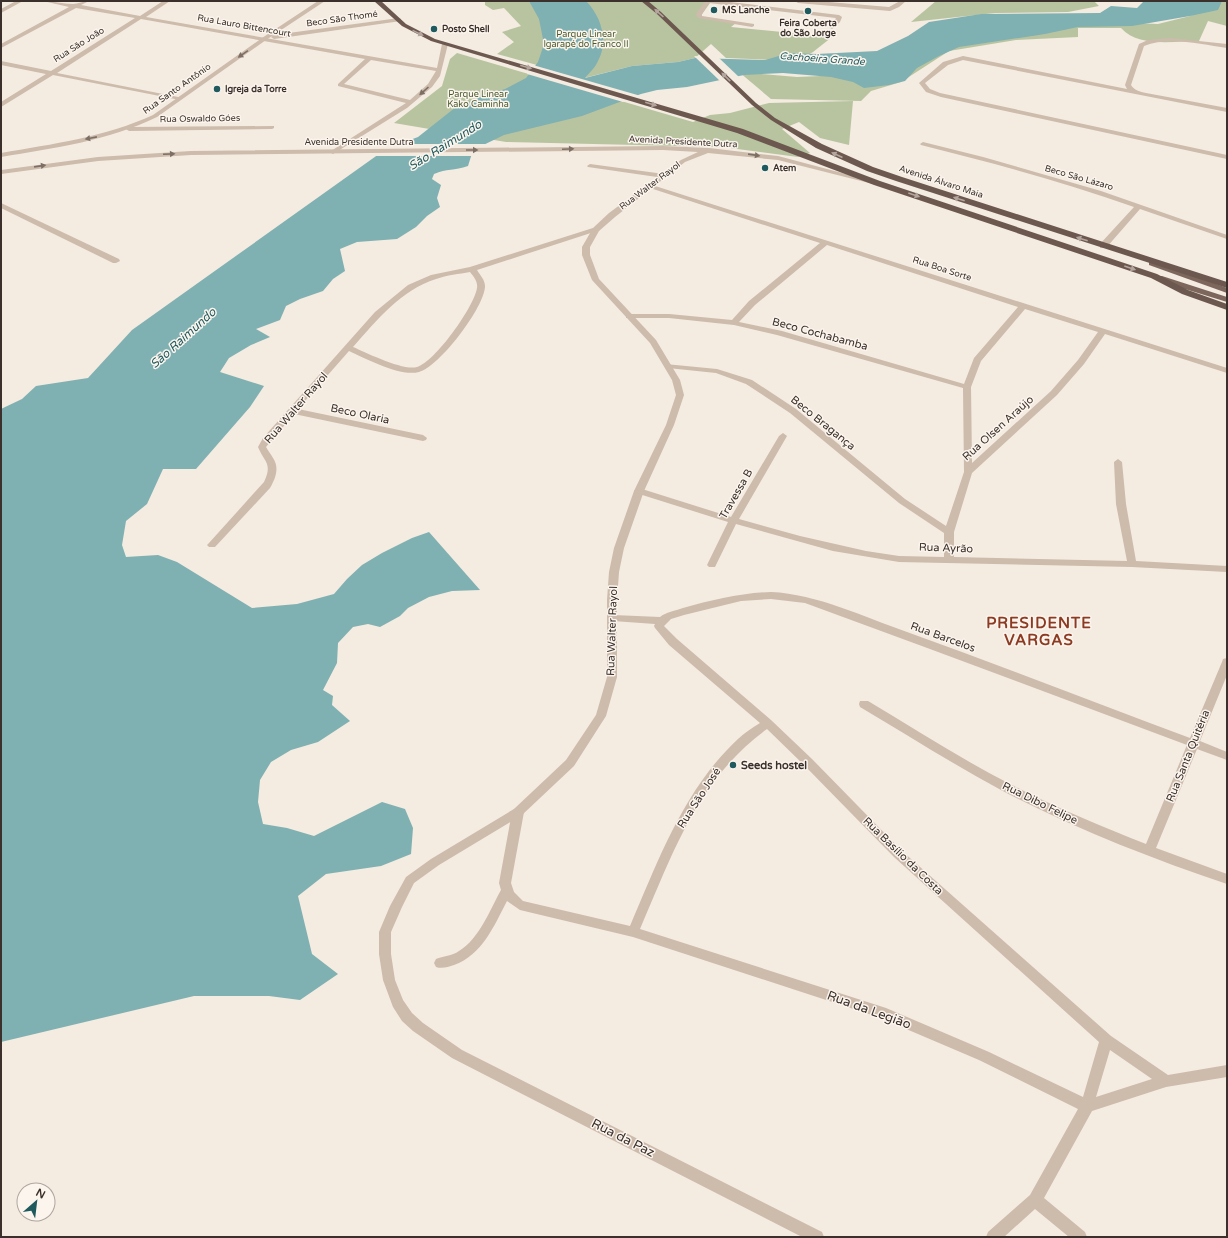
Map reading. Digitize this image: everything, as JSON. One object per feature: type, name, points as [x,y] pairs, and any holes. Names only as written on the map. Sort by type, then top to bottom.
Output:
[{"type":"highway","name":"Avenida Álvaro Maia","points":[[377,1],[399,20],[419,34],[445,44],[691,116],[766,140],[877,183],[1154,276]]},
{"type":"highway","name":"Avenida Álvaro Maia","points":[[644,1],[674,27],[754,104],[793,132],[819,146],[870,169],[1133,256],[1227,285]]},
{"type":"highway","points":[[1154,276],[1185,292],[1227,307]]},
{"type":"main road","points":[[1133,256],[1227,291]]},
{"type":"main road","name":"Avenida Álvaro Maia","points":[[1154,276],[1227,300]]},
{"type":"street","points":[[1,11],[20,1]]},
{"type":"street","name":"Rua Lauro Bittencourt","points":[[46,1],[439,70]]},
{"type":"street","points":[[1,46],[61,12],[86,1]]},
{"type":"street","name":"Rua São João","points":[[1,105],[167,1]]},
{"type":"street","name":"Rua Santo Antônio","points":[[1,156],[129,129],[155,116],[264,39],[322,1]]},
{"type":"street","points":[[752,25],[704,19],[698,16],[698,14],[708,1],[839,17],[838,21],[832,27]]},
{"type":"street","points":[[798,1],[851,4],[890,9],[903,1]]},
{"type":"street","name":"Beco São Thomé","points":[[264,39],[399,20]]},
{"type":"street","points":[[1135,92],[1130,89],[1128,85],[1142,45],[1145,42],[1178,41],[1227,46]]},
{"type":"street","points":[[333,152],[410,102],[433,82],[439,70],[445,44]]},
{"type":"street","points":[[369,58],[340,85],[410,102]]},
{"type":"street","points":[[1227,110],[1180,102],[963,58],[946,62],[922,83],[923,87],[928,91],[944,96],[1227,157]]},
{"type":"street","points":[[1,63],[178,99]]},
{"type":"street","name":"Rua Oswaldo Góes","points":[[129,129],[272,127]]},
{"type":"street","name":"Beco São Lázaro","points":[[924,144],[981,158],[1099,192],[1227,237]]},
{"type":"street","name":"Avenida Presidente Dutra","points":[[1,172],[84,161],[158,154],[245,152],[616,148],[684,149],[709,150],[789,161]]},
{"type":"street","points":[[683,162],[686,155],[684,149]]},
{"type":"street","name":"Rua Walter Rayol","points":[[430,1037],[407,1017],[398,1003],[389,980],[385,954],[385,932],[396,906],[410,880],[435,862],[518,812],[570,763],[601,716],[612,678],[614,618],[612,600],[614,572],[619,548],[639,491],[670,425],[680,395],[676,380],[653,342],[596,280],[589,264],[586,254],[586,247],[596,230],[612,215],[652,187],[683,162],[709,150]]},
{"type":"street","name":"Avenida Álvaro Maia","points":[[789,161],[877,183]]},
{"type":"street","points":[[590,166],[664,176]]},
{"type":"street","name":"Rua Boa Sorte","points":[[652,187],[1227,371]]},
{"type":"street","points":[[1,205],[116,261]]},
{"type":"street","points":[[1103,246],[1139,206]]},
{"type":"street","name":"Rua Walter Rayol","points":[[212,545],[265,488],[270,480],[272,466],[270,459],[264,454],[262,447],[266,440],[378,314],[394,300],[411,287],[434,277],[472,268],[596,230]]},
{"type":"street","points":[[734,324],[752,303],[825,242]]},
{"type":"street","points":[[348,348],[410,371],[426,367],[438,356],[465,321],[479,296],[480,281],[472,268]]},
{"type":"street","points":[[968,472],[967,387],[977,360],[1024,305]]},
{"type":"street","name":"Beco Cochabamba","points":[[629,316],[664,316],[734,324],[779,333],[967,387]]},
{"type":"street","name":"Rua Olsen Araújo","points":[[949,561],[949,532],[968,472],[1054,393],[1081,362],[1103,331]]},
{"type":"street","name":"Beco Bragança","points":[[668,366],[717,371],[749,382],[793,411],[902,501],[949,532]]},
{"type":"street","name":"Beco Olaria","points":[[293,411],[423,438]]},
{"type":"street","name":"Travessa B","points":[[712,564],[734,521],[783,436]]},
{"type":"street","points":[[1118,462],[1121,504],[1132,564]]},
{"type":"street","name":"Rua Ayrão","points":[[639,491],[734,521],[849,551],[899,559],[1132,564],[1227,569]]},
{"type":"street","name":"Rua Barcelos","points":[[614,618],[664,619],[713,604],[764,596],[785,596],[806,600],[934,646],[1227,756]]},
{"type":"street","name":"Rua Basílio da Costa","points":[[664,619],[659,626],[673,642],[767,723],[808,762],[898,854],[1106,1040],[1166,1081]]},
{"type":"street","name":"Rua Santa Quitéria","points":[[1149,851],[1227,662]]},
{"type":"street","name":"Rua Dibo Felipe","points":[[864,704],[995,781],[1076,822],[1227,880]]},
{"type":"street","name":"Rua São José","points":[[633,932],[683,820],[718,768],[737,746],[750,733],[767,723]]},
{"type":"street","points":[[440,963],[454,960],[467,953],[476,942],[506,892],[505,883],[518,812]]},
{"type":"street","name":"Rua da Legião","points":[[506,892],[511,899],[530,909],[633,932],[880,1012],[984,1056],[1087,1106]]},
{"type":"street","name":"Rua da Paz","points":[[430,1037],[457,1054],[817,1237]]},
{"type":"street","points":[[993,1237],[1035,1200],[1087,1106],[1106,1040]]},
{"type":"street","points":[[1087,1106],[1166,1081],[1227,1071]]},
{"type":"street","points":[[1035,1200],[1080,1237]]},
{"type":"green space","name":"Parque Linear Igarapé do Franco II","points":[[485,1],[697,1],[710,3],[700,17],[736,23],[731,27],[832,37],[813,52],[797,61],[726,58],[711,44],[695,58],[678,62],[632,66],[584,78],[497,54],[514,42],[502,32],[521,26],[504,8],[493,10],[485,5]]},
{"type":"green space","points":[[936,1],[1094,1],[1099,6],[1068,12],[995,13],[911,22]]},
{"type":"green space","points":[[1218,1],[1227,1],[1227,26],[1208,21],[1199,41],[1147,41],[1128,34],[1121,28],[1078,28],[1078,37],[1016,40],[949,51],[901,82],[871,91],[861,101],[771,99],[739,72],[797,77],[868,74],[922,41],[1080,21],[1158,24],[1190,16]]},
{"type":"green space","name":"Parque Linear Kako Caminha","points":[[457,53],[693,122],[710,115],[730,113],[769,103],[853,101],[849,145],[820,138],[799,122],[782,129],[810,153],[798,157],[722,147],[506,142],[394,123],[442,86],[450,59]]},
{"type":"water","points":[[529,1],[586,1],[591,7],[596,14],[602,29],[603,45],[597,64],[585,78],[632,66],[678,62],[695,58],[765,60],[789,53],[817,54],[877,51],[908,36],[929,22],[981,14],[1100,13],[1111,6],[1137,8],[1144,1],[1222,1],[1218,10],[1190,16],[1132,26],[1078,27],[1045,34],[959,47],[917,68],[905,81],[889,85],[864,88],[853,82],[831,77],[783,73],[744,75],[687,87],[657,90],[641,94],[582,116],[504,135],[473,150],[468,166],[434,174],[432,179],[441,185],[437,198],[440,207],[427,216],[416,227],[397,239],[357,242],[340,249],[345,271],[333,279],[323,291],[300,299],[286,306],[280,320],[256,329],[270,337],[251,345],[229,358],[220,372],[264,386],[250,407],[196,469],[163,469],[147,504],[126,521],[122,545],[126,557],[158,555],[177,562],[252,608],[297,604],[334,594],[362,565],[412,538],[429,532],[480,590],[452,591],[429,597],[408,608],[400,616],[380,627],[368,624],[353,627],[338,643],[337,663],[323,690],[333,696],[332,705],[350,721],[318,742],[291,750],[271,762],[260,780],[258,802],[263,824],[287,828],[314,836],[382,802],[405,809],[413,828],[411,854],[381,866],[326,874],[298,896],[312,954],[338,974],[300,1000],[269,996],[194,996],[1,1042],[1,409],[22,399],[36,386],[88,378],[132,330],[386,149],[418,137],[456,107],[505,89],[526,78],[538,62],[544,44],[539,19]]},
{"type":"pier","points":[[694,56],[718,57],[739,77],[720,81]]},
{"type":"pier","points":[[533,65],[641,96],[623,102],[527,74]]},
{"type":"pier","points":[[394,144],[490,144],[474,152],[473,156],[373,156],[385,147]]},
{"type":"place","name":"MS Lanche","points":[[714,10]]},
{"type":"place","name":"Feira Coberta do São Jorge","points":[[808,11]]},
{"type":"place","name":"Posto Shell","points":[[434,29]]},
{"type":"place","name":"Igreja da Torre","points":[[217,89]]},
{"type":"place","name":"Atem","points":[[765,168]]},
{"type":"place","name":"Seeds hostel","points":[[733,765]]},
{"type":"district","name":"PRESIDENTE VARGAS","points":[[1039,632]]},
{"type":"water label","name":"Cachoeira Grande","points":[[822,59]]},
{"type":"water label","name":"São Raimundo","points":[[445,145]]},
{"type":"water label","name":"São Raimundo","points":[[183,338]]}]
